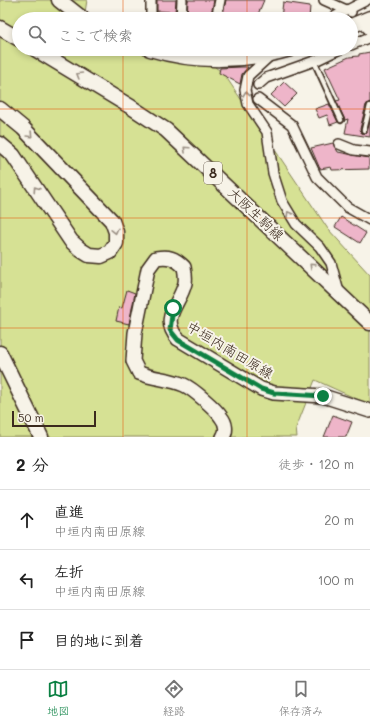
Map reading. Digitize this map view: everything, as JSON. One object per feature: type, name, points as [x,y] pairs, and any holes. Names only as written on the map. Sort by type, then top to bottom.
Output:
[{"type":"main road","points":[[59,0],[74,12]]},
{"type":"main road","points":[[358,15],[369,25]]},
{"type":"main road","points":[[0,28],[12,36]]},
{"type":"main road","name":"大阪生駒線","points":[[47,56],[131,106],[166,130],[370,322]]},
{"type":"main road","points":[[184,56],[226,59],[253,56]]},
{"type":"main road","points":[[0,109],[23,128],[112,221],[116,232],[116,243],[110,252],[101,256],[89,255],[71,241],[13,155],[0,144]]},
{"type":"main road","name":"中垣内南田原線","points":[[223,437],[226,433],[225,423],[221,416],[186,386],[139,373],[133,361],[135,333],[148,269],[156,258],[166,256],[175,259],[184,267],[185,284],[173,308],[170,321],[170,330],[178,340],[261,389],[274,393],[323,396],[370,411]]},
{"type":"main road","points":[[0,353],[41,437]]},
{"type":"street","points":[[151,0],[151,12]]},
{"type":"street","points":[[181,12],[182,0]]},
{"type":"street","points":[[217,12],[220,0]]},
{"type":"street","points":[[324,0],[353,11],[367,0]]},
{"type":"street","points":[[358,42],[370,38]]},
{"type":"street","points":[[269,56],[248,76],[245,90],[248,104],[267,132],[273,173],[282,202],[296,224],[320,247],[331,263],[339,292]]},
{"type":"street","points":[[258,85],[266,78],[325,56]]},
{"type":"street","points":[[258,99],[292,125],[316,177],[347,207],[370,220]]},
{"type":"street","points":[[339,144],[354,150],[370,152]]},
{"type":"lane","points":[[314,61],[341,120]]},
{"type":"lane","points":[[364,130],[370,106]]},
{"type":"green space","points":[[0,0],[87,0],[85,12],[12,12],[12,56],[201,56],[224,74],[328,229],[370,275],[370,405],[315,380],[296,428],[297,437],[0,437]]},
{"type":"building","points":[[157,0],[176,0],[175,12],[157,11]]},
{"type":"building","points":[[188,0],[214,0],[211,12],[187,12]]},
{"type":"building","points":[[226,0],[264,0],[259,12],[223,12]]},
{"type":"building","points":[[283,2],[310,6],[310,12],[282,12]]},
{"type":"building","points":[[370,52],[370,102],[366,105],[360,129],[362,133],[366,133],[370,121],[370,137],[345,133],[348,119],[345,120],[336,101],[340,100],[325,68],[349,57],[359,56],[359,54]]},
{"type":"building","points":[[248,67],[242,74],[240,84],[219,73],[220,68]]},
{"type":"building","points":[[284,82],[297,94],[284,107],[271,95]]},
{"type":"building","points":[[329,104],[338,122],[330,125],[327,115],[319,118],[315,109]]},
{"type":"building","points":[[333,143],[338,152],[369,158],[369,169],[332,170],[331,167],[320,169],[311,148]]},
{"type":"building","points":[[341,217],[366,233],[360,243],[335,227]]},
{"type":"building","points":[[127,290],[135,293],[129,324],[116,321],[119,307],[122,308]]},
{"type":"building","points":[[333,415],[352,422],[346,437],[324,437]]},
{"type":"route","points":[[173,308],[170,321],[170,330],[178,340],[220,365],[261,389],[274,393],[323,396]]}]
